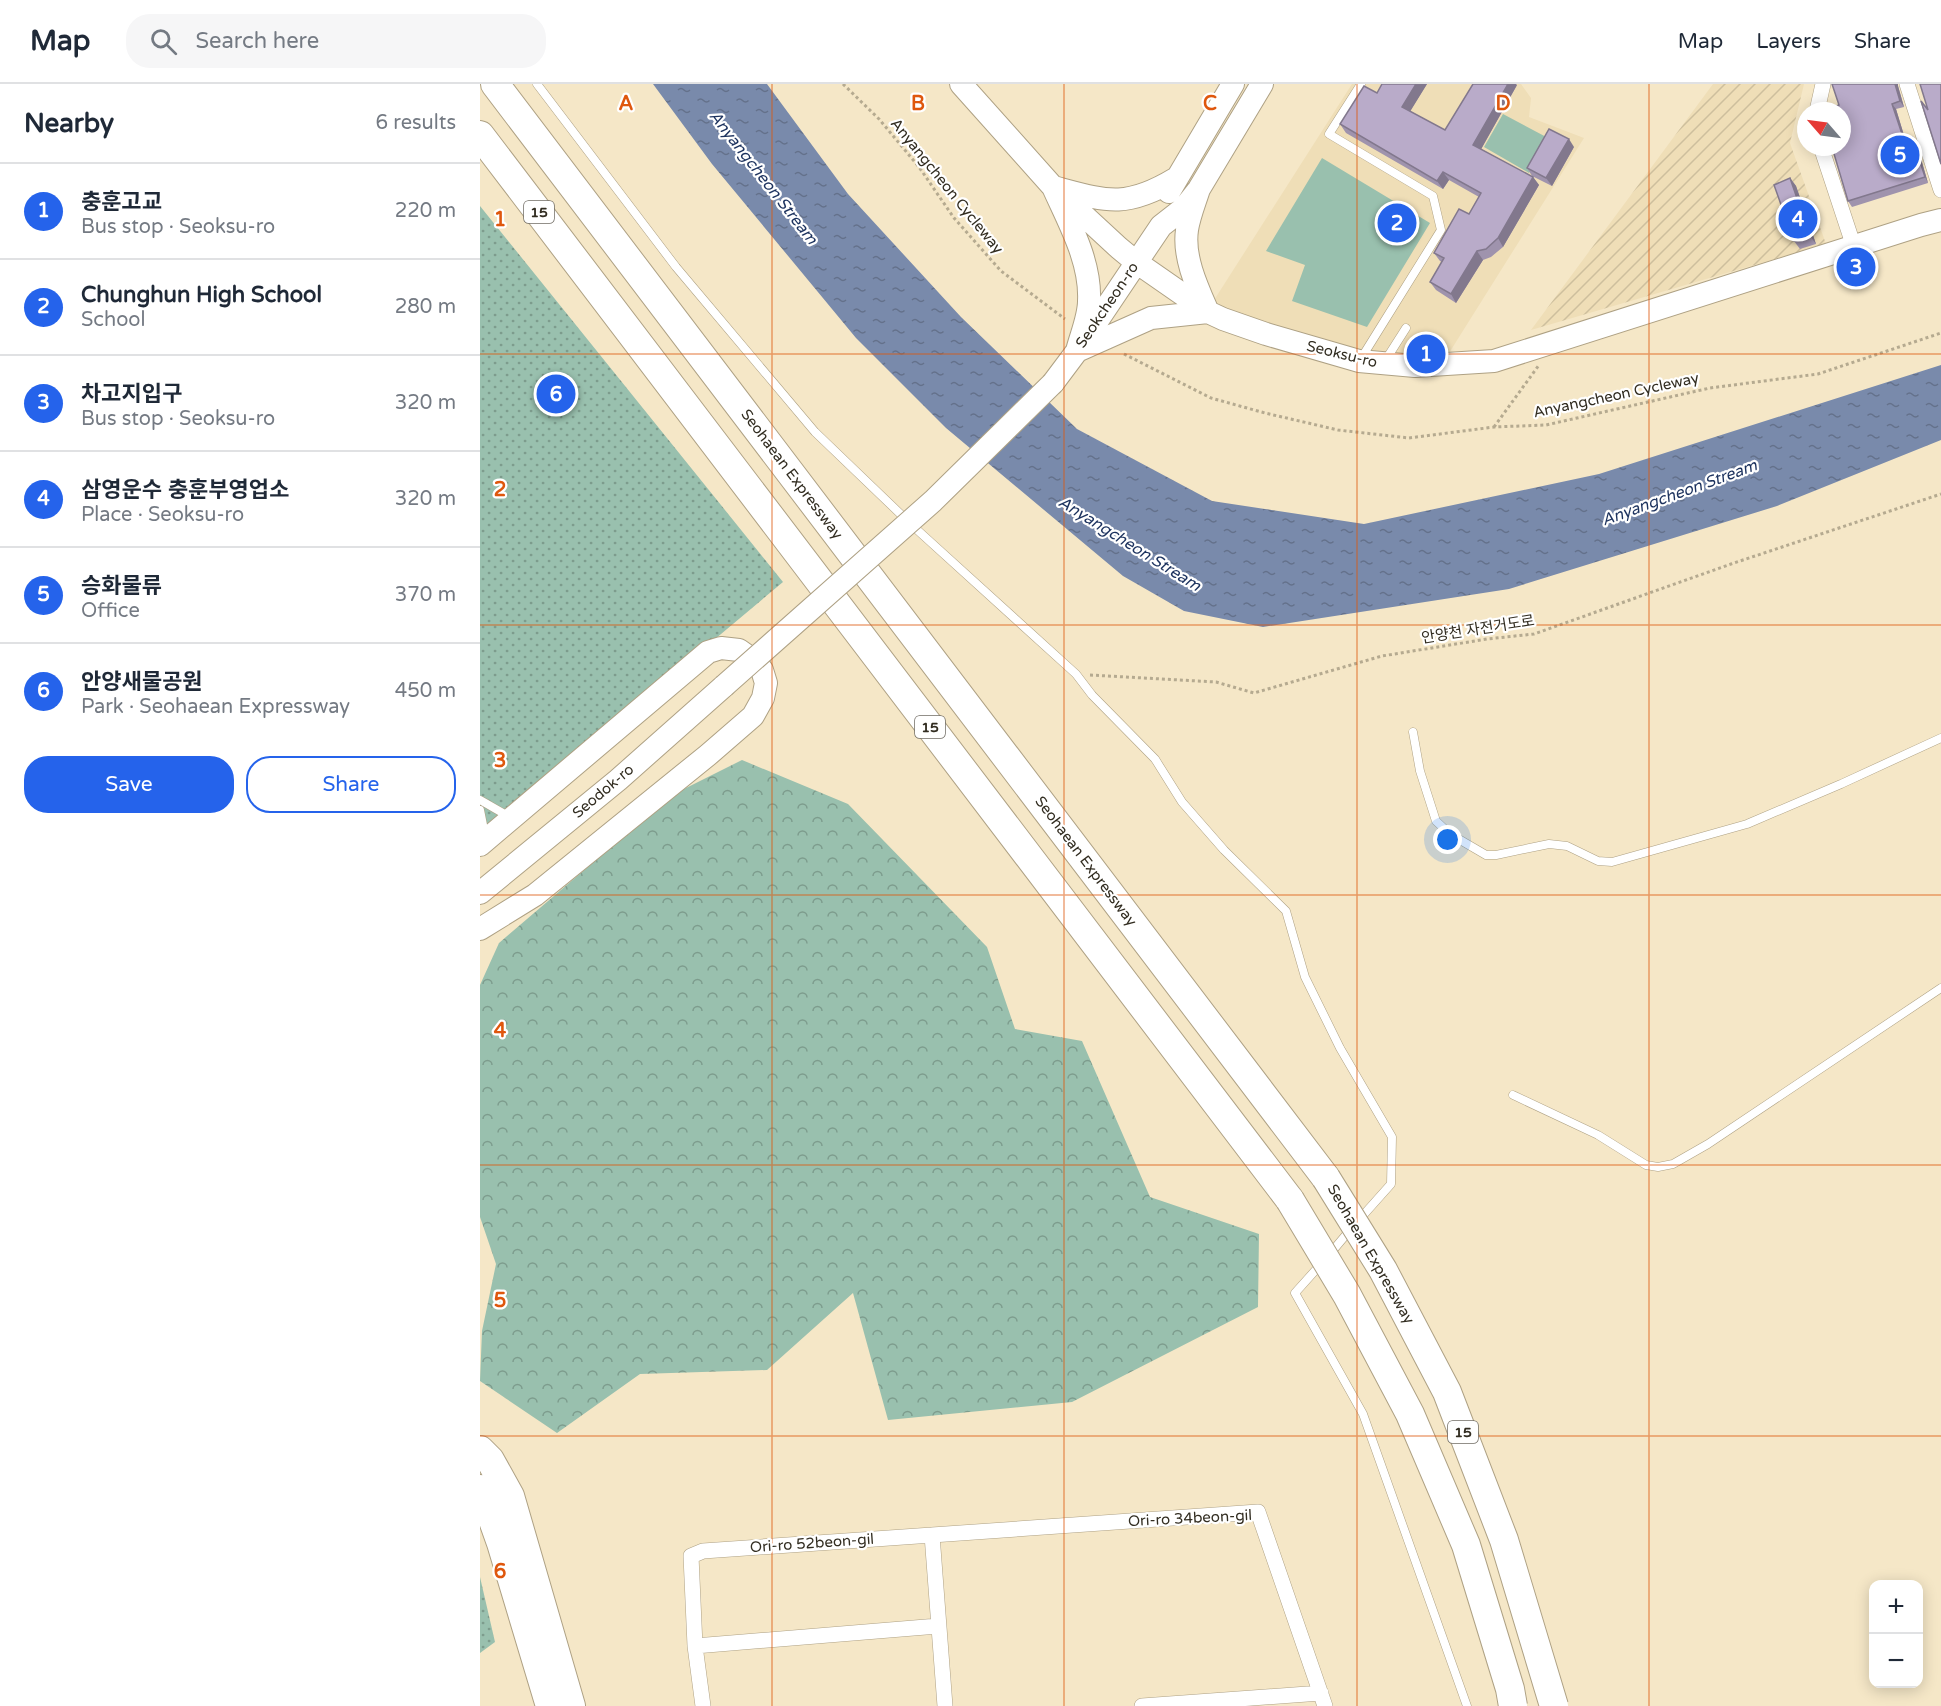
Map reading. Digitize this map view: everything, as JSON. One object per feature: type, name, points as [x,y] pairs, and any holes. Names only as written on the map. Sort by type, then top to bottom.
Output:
[{"type":"highway","name":"Seohaean Expressway","points":[[495,84],[1326,1178],[1383,1270],[1448,1392],[1504,1540],[1554,1706]]},
{"type":"highway","name":"15","points":[[480,135],[1290,1200],[1347,1295],[1410,1414],[1466,1545],[1514,1706]]},
{"type":"highway","points":[[480,1450],[490,1460],[510,1496],[571,1706]]},
{"type":"highway","points":[[480,1489],[501,1543],[550,1706]]},
{"type":"street","name":"Seoksu-ro","points":[[961,84],[1053,187],[1136,262],[1208,312],[1223,319],[1359,361],[1443,366],[1494,361],[1941,220]]},
{"type":"street","name":"Seokcheon-ro","points":[[1161,226],[1168,195],[1175,179],[1233,84]]},
{"type":"street","name":"Seokcheon-ro","points":[[724,686],[933,501],[1053,383],[1161,226],[1184,208],[1199,189],[1262,84]]},
{"type":"street","points":[[1818,102],[1823,84]]},
{"type":"street","points":[[1907,84],[1941,190]]},
{"type":"street","points":[[1926,141],[1941,136]]},
{"type":"street","points":[[1824,156],[1854,247]]},
{"type":"street","points":[[1053,187],[1100,200],[1121,201],[1160,188],[1175,179]]},
{"type":"street","points":[[1053,187],[1088,274],[1089,303],[1077,351]]},
{"type":"street","points":[[1077,351],[1151,318],[1208,312],[1194,279],[1186,240],[1199,189]]},
{"type":"street","points":[[480,930],[534,895],[753,716],[763,698],[766,683],[762,670],[756,662],[738,650],[721,648],[708,652],[482,843]]},
{"type":"street","name":"Seodok-ro","points":[[480,893],[618,780],[724,686]]},
{"type":"street","name":"Ori-ro 34beon-gil","points":[[932,1535],[1258,1512],[1323,1700],[1142,1706]]},
{"type":"street","points":[[932,1535],[945,1706]]},
{"type":"street","name":"Ori-ro 52beon-gil","points":[[704,1706],[695,1646],[691,1556],[703,1551],[932,1535]]},
{"type":"street","points":[[695,1646],[938,1626]]},
{"type":"lane","points":[[537,84],[676,267],[815,432],[914,527],[1076,674],[1092,695],[1155,759],[1189,810],[1224,850],[1286,911],[1305,977],[1340,1048],[1392,1137],[1391,1184],[1295,1293],[1364,1414],[1467,1706]]},
{"type":"lane","points":[[1359,361],[1441,230],[1433,196],[1329,134],[1361,84]]},
{"type":"lane","points":[[1383,364],[1406,328]]},
{"type":"lane","points":[[1413,732],[1420,771],[1436,821],[1449,834],[1486,855],[1549,844],[1568,846],[1598,861],[1612,862],[1748,824],[1941,738]]},
{"type":"lane","points":[[480,800],[512,818]]},
{"type":"lane","points":[[480,810],[482,843]]},
{"type":"lane","points":[[1513,1095],[1598,1135],[1646,1165],[1658,1167],[1673,1164],[1708,1144],[1941,988]]},
{"type":"path","name":"Anyangcheon Cycleway","points":[[843,84],[879,119],[919,167],[954,218],[1001,271],[1065,319]]},
{"type":"path","name":"Anyangcheon Cycleway","points":[[1124,354],[1211,398],[1338,430],[1409,438],[1494,427],[1546,425],[1710,388],[1818,374],[1941,333]]},
{"type":"path","points":[[1494,427],[1557,342]]},
{"type":"path","name":"안양천 자전거도로","points":[[1076,674],[1216,682],[1254,693],[1382,656],[1534,634],[1720,568],[1941,494]]},
{"type":"shaded area","points":[[1352,84],[1521,84],[1531,98],[1529,117],[1584,138],[1444,361],[1384,360],[1209,308]]},
{"type":"shaded area","points":[[1713,84],[1804,84],[1800,102],[1797,102],[1797,114],[1790,143],[1826,244],[1531,330]]},
{"type":"green space","points":[[1503,114],[1550,139],[1529,173],[1484,147]]},
{"type":"green space","points":[[1322,158],[1430,223],[1367,327],[1292,301],[1305,265],[1266,251]]},
{"type":"green space","points":[[480,206],[783,582],[480,836]]},
{"type":"green space","points":[[742,760],[848,804],[987,947],[1015,1029],[1082,1041],[1150,1197],[1259,1234],[1258,1307],[1072,1402],[888,1420],[853,1293],[767,1370],[640,1374],[557,1433],[480,1381],[482,1331],[496,1264],[480,1217],[480,985],[499,943],[672,795]]},
{"type":"green space","points":[[480,1577],[495,1642],[480,1653]]},
{"type":"water","name":"Anyangcheon Stream","points":[[653,84],[767,84],[848,194],[961,317],[1077,429],[1212,501],[1364,524],[1599,474],[1941,365],[1941,440],[1777,506],[1509,589],[1263,627],[1184,611],[1123,576],[946,428],[856,338],[712,164]]},
{"type":"building","points":[[1382,84],[1416,84],[1402,107],[1445,130],[1473,84],[1508,84],[1473,145],[1533,177],[1498,238],[1486,249],[1477,251],[1451,294],[1430,282],[1444,258],[1434,253],[1459,209],[1469,214],[1481,193],[1443,172],[1437,181],[1340,124],[1364,86],[1377,93]]},
{"type":"building","points":[[1832,84],[1895,84],[1900,101],[1892,104],[1904,140],[1912,137],[1925,177],[1848,201],[1835,156],[1851,156],[1851,102],[1838,102]]},
{"type":"building","points":[[1920,84],[1941,84],[1941,164],[1921,101],[1928,110]]},
{"type":"building","points":[[1549,129],[1569,139],[1546,178],[1527,168]]},
{"type":"building","points":[[1790,178],[1810,236],[1794,241],[1774,185]]},
{"type":"place","name":"승화물류","points":[[1900,155]]},
{"type":"place","name":"삼영운수 충훈부영업소","points":[[1798,219]]},
{"type":"place","name":"Chunghun High School","points":[[1397,223]]},
{"type":"place","name":"차고지입구","points":[[1856,267]]},
{"type":"place","name":"충훈고교","points":[[1426,354]]},
{"type":"place","name":"안양새물공원","points":[[556,394]]}]
